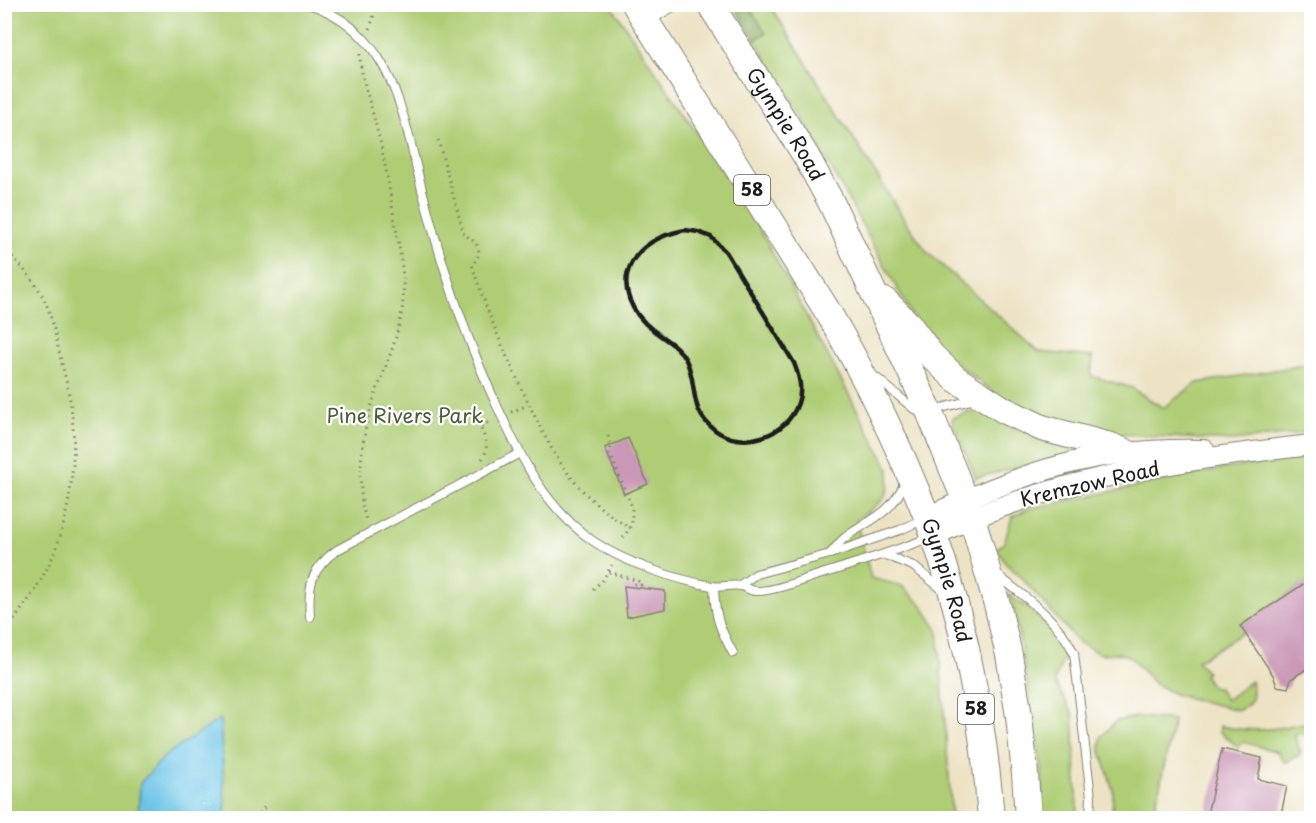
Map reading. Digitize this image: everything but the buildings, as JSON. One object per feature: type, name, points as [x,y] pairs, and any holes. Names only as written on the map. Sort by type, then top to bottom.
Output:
[{"type":"highway","name":"Gympie Road","points":[[710,4],[806,156],[872,288],[928,411],[969,509],[998,608],[1017,706],[1028,819]]},
{"type":"highway","name":"Gympie Road","points":[[641,14],[806,275],[855,359],[908,474],[930,527],[954,601],[970,672],[986,764],[991,819]]},
{"type":"highway","points":[[872,288],[909,325],[931,356],[956,379],[983,398],[1042,428],[1111,446],[1127,453]]},
{"type":"street","name":"Kremzow Road","points":[[930,527],[969,509],[1095,479],[1252,451],[1311,445]]},
{"type":"street","name":"Kremzow Road","points":[[969,509],[998,486],[1064,464],[1161,449],[1252,451]]},
{"type":"lane","points":[[308,4],[338,16],[365,41],[386,70],[452,298],[480,370],[520,453],[547,498],[570,523],[593,541],[656,570],[714,587],[740,585],[754,591],[786,586],[885,555],[930,527]]},
{"type":"lane","points":[[641,14],[678,4]]},
{"type":"lane","name":"Gympie Road","points":[[855,359],[914,409],[928,411]]},
{"type":"lane","points":[[928,411],[983,398]]},
{"type":"lane","points":[[310,617],[311,584],[317,567],[337,550],[520,453]]},
{"type":"lane","points":[[830,554],[846,537],[865,526],[890,506],[900,492],[908,474]]},
{"type":"lane","points":[[740,585],[756,574],[830,554],[900,530],[930,527]]},
{"type":"lane","points":[[885,555],[914,566],[954,601]]},
{"type":"lane","points":[[986,567],[1036,606],[1066,637],[1074,653],[1091,797],[1090,819]]},
{"type":"lane","points":[[714,587],[715,614],[733,653]]},
{"type":"path","points":[[371,532],[362,506],[362,466],[367,428],[373,400],[392,351],[403,303],[403,279],[384,158],[360,59],[360,52],[377,4]]},
{"type":"path","points":[[438,140],[464,235],[477,244],[479,250],[479,255],[472,265],[485,304],[505,355],[540,431],[583,493],[607,514],[630,528]]},
{"type":"path","points":[[4,248],[34,281],[51,318],[73,417],[69,490],[55,550],[45,573],[25,606],[4,633]]},
{"type":"path","points":[[593,589],[609,572],[633,517],[632,507],[610,454],[611,446],[608,436]]},
{"type":"path","points":[[609,572],[641,582],[641,585],[633,584],[633,587]]},
{"type":"path","points":[[256,819],[267,804]]},
{"type":"green space","name":"Pine Rivers Park","points":[[5,5],[611,5],[751,213],[889,469],[886,495],[878,505],[856,520],[871,578],[902,586],[921,604],[938,630],[952,818],[5,818]]},
{"type":"green space","points":[[733,5],[748,5],[766,33],[755,40]]},
{"type":"green space","points":[[748,5],[770,5],[927,252],[1039,352],[1093,357],[1091,376],[1132,388],[1163,408],[1197,383],[1311,364],[1311,432],[1232,441],[1093,432],[1066,425],[1003,400],[938,349],[912,315],[803,118],[755,40],[765,33]]},
{"type":"green space","points":[[970,412],[984,412],[1013,428],[1065,448],[1071,448],[1073,453],[976,478],[952,420],[954,417]]},
{"type":"green space","points":[[1311,457],[1311,579],[1241,626],[1244,632],[1197,661],[1207,672],[1204,675],[1213,688],[1218,688],[1226,700],[1251,681],[1252,699],[1238,710],[1176,695],[1155,684],[1129,656],[1117,653],[1100,654],[1078,642],[1018,574],[1005,563],[997,548],[1004,543],[1012,517],[1027,509],[1221,469]]},
{"type":"green space","points":[[1009,595],[1043,620],[1058,636],[1062,644],[1064,656],[1054,681],[1073,714],[1078,818],[1042,818],[1042,770],[1016,618]]},
{"type":"green space","points":[[1138,717],[1174,720],[1153,818],[1112,818],[1113,790],[1100,748],[1101,737],[1116,721]]},
{"type":"green space","points":[[1302,723],[1311,731],[1311,748],[1307,734],[1294,734],[1301,754],[1285,763],[1278,752],[1243,742],[1238,747],[1220,732],[1220,726],[1261,730]]},
{"type":"water","points":[[220,719],[226,818],[138,818],[140,783],[166,755]]},
{"type":"railway","points":[[685,230],[711,237],[726,252],[794,363],[799,378],[798,403],[784,424],[763,437],[738,439],[726,436],[706,422],[700,414],[690,370],[683,355],[645,324],[629,299],[626,281],[628,271],[637,255],[655,240],[685,230]]}]
